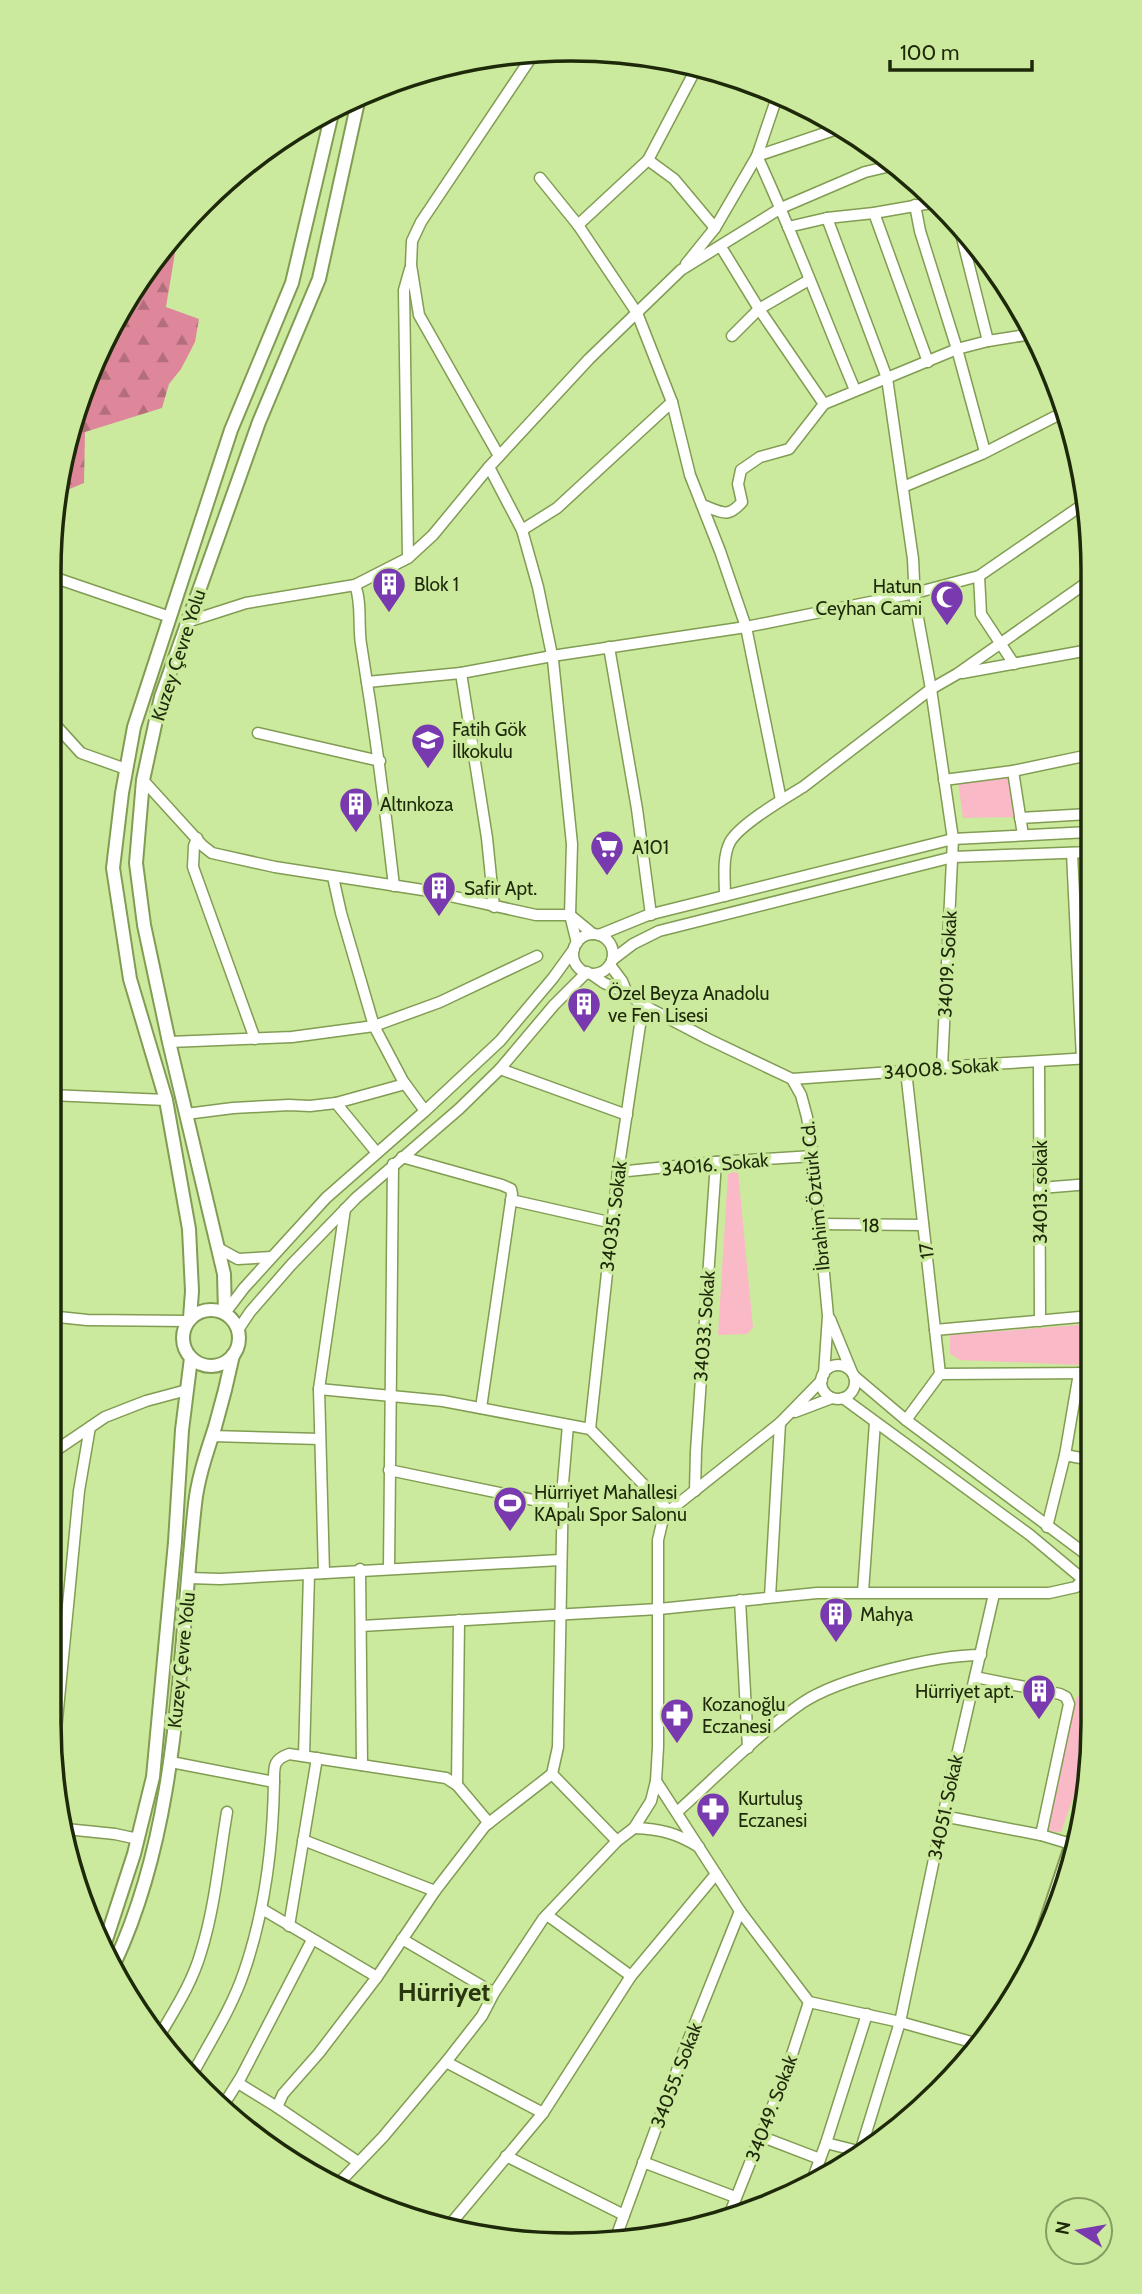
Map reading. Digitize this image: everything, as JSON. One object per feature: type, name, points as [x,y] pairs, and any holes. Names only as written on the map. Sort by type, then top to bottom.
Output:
[{"type":"main road","name":"Kuzey Çevre Yolu","points":[[225,1313],[224,1274],[144,925],[136,863],[143,780],[161,697],[187,622],[259,422],[318,279],[356,109]]},
{"type":"main road","name":"Kuzey Çevre Yolu","points":[[189,1319],[192,1291],[190,1229],[166,1100],[130,979],[113,868],[134,727],[231,430],[292,283],[330,123]]},
{"type":"main road","points":[[210,1309],[225,1313],[238,1330],[239,1343],[233,1355],[224,1363],[212,1366],[199,1364],[185,1351],[182,1339],[189,1319],[198,1312],[210,1309]]},
{"type":"main road","name":"Kuzey Çevre Yolu","points":[[118,1956],[132,1926],[163,1808],[198,1487],[233,1355]]},
{"type":"main road","name":"Kuzey Çevre Yolu","points":[[108,1934],[148,1802],[155,1757],[191,1358]]},
{"type":"street","points":[[499,456],[419,316],[411,265],[412,241],[421,222],[527,63]]},
{"type":"street","points":[[578,225],[648,160],[692,76]]},
{"type":"street","points":[[187,622],[246,603],[355,585],[408,558],[433,535],[489,467],[589,359],[681,270],[715,228],[757,156],[775,104]]},
{"type":"street","points":[[757,156],[829,132]]},
{"type":"street","points":[[757,156],[855,390]]},
{"type":"street","points":[[648,160],[674,179],[715,228]]},
{"type":"street","points":[[681,270],[781,208],[865,172],[882,168]]},
{"type":"street","points":[[540,178],[578,225],[637,313],[672,401],[690,475],[746,626],[781,800]]},
{"type":"street","points":[[788,227],[827,218],[924,204]]},
{"type":"street","points":[[915,205],[920,231],[957,349],[985,452]]},
{"type":"street","points":[[874,213],[928,362]]},
{"type":"street","name":"34019. Sokak","points":[[827,218],[887,378],[913,559],[915,593],[953,839],[942,1066]]},
{"type":"street","points":[[721,247],[759,309],[824,404]]},
{"type":"street","points":[[965,248],[988,341]]},
{"type":"street","points":[[408,558],[404,290],[411,265]]},
{"type":"street","points":[[732,336],[759,309],[808,281]]},
{"type":"street","points":[[702,505],[725,513],[733,512],[742,502],[738,484],[741,470],[760,457],[789,449],[824,404],[957,349],[1022,335]]},
{"type":"street","points":[[522,530],[558,508],[672,401]]},
{"type":"street","points":[[902,487],[1057,419]]},
{"type":"street","points":[[489,467],[522,530],[538,587],[552,656],[572,845],[570,915],[576,962],[579,968],[627,993],[643,1005],[792,1079]]},
{"type":"street","points":[[367,682],[461,673],[746,626],[915,593],[979,576],[1077,509]]},
{"type":"street","points":[[979,576],[981,614],[1014,664]]},
{"type":"street","points":[[61,580],[170,617]]},
{"type":"street","points":[[355,585],[358,594],[359,633],[380,761],[394,886]]},
{"type":"street","points":[[725,896],[725,862],[729,844],[737,832],[803,787],[931,689],[1001,644],[1081,587]]},
{"type":"street","points":[[608,647],[637,809],[651,915]]},
{"type":"street","points":[[957,674],[1081,651]]},
{"type":"street","points":[[461,673],[487,838],[494,907]]},
{"type":"street","points":[[61,731],[81,753],[126,769]]},
{"type":"street","points":[[258,733],[380,761]]},
{"type":"street","points":[[944,780],[1013,771],[1081,757]]},
{"type":"street","points":[[1013,771],[1023,835]]},
{"type":"street","points":[[143,780],[212,853],[275,867],[423,890],[536,915],[570,915],[596,934],[605,937],[612,947],[611,962],[627,993]]},
{"type":"street","points":[[1020,817],[1081,814]]},
{"type":"street","points":[[225,1313],[244,1288],[326,1198],[500,1041],[586,935],[651,915],[953,839],[1081,832]]},
{"type":"street","points":[[197,838],[193,867],[255,1039]]},
{"type":"street","points":[[238,1330],[291,1265],[345,1209],[393,1164],[459,1109],[500,1069],[554,1005],[589,973],[601,972],[633,944],[659,931],[952,860],[1081,852]]},
{"type":"street","points":[[1072,853],[1081,985]]},
{"type":"street","points":[[333,877],[374,1026],[405,1084],[425,1111]]},
{"type":"street","points":[[169,1042],[292,1037],[374,1026],[440,1002],[537,956]]},
{"type":"street","name":"34035. Sokak","points":[[590,1429],[618,1172],[643,1005]]},
{"type":"street","name":"34008. Sokak","points":[[792,1079],[942,1066],[1081,1058]]},
{"type":"street","name":"34013. sokak","points":[[1039,1062],[1040,1321]]},
{"type":"street","points":[[500,1069],[628,1115]]},
{"type":"street","name":"17","points":[[906,1071],[940,1374]]},
{"type":"street","name":"İbrahim Öztürk Cd.","points":[[792,1079],[801,1095],[807,1116],[828,1316]]},
{"type":"street","points":[[186,1114],[233,1108],[336,1103],[405,1084]]},
{"type":"street","points":[[61,1096],[166,1100]]},
{"type":"street","points":[[336,1103],[377,1153]]},
{"type":"street","name":"34016. Sokak","points":[[618,1172],[813,1156]]},
{"type":"street","points":[[402,1157],[511,1189],[481,1408]]},
{"type":"street","name":"34033. Sokak","points":[[695,1491],[716,1162]]},
{"type":"street","points":[[389,1569],[393,1164]]},
{"type":"street","points":[[1040,1188],[1081,1185]]},
{"type":"street","points":[[511,1200],[613,1223]]},
{"type":"street","points":[[324,1573],[319,1389],[345,1209]]},
{"type":"street","name":"18","points":[[819,1224],[923,1225]]},
{"type":"street","points":[[218,1248],[237,1259],[272,1257]]},
{"type":"street","points":[[792,1413],[852,1392],[855,1381],[853,1373],[828,1316]]},
{"type":"street","points":[[828,1316],[824,1391],[874,1422],[1030,1535],[1081,1577]]},
{"type":"street","points":[[61,1317],[87,1320],[189,1319]]},
{"type":"street","points":[[935,1330],[1081,1317]]},
{"type":"street","points":[[343,2178],[446,2062],[482,2016],[494,1993],[547,1915],[617,1841],[634,1828],[651,1801],[656,1781],[658,1747],[658,1540],[662,1523],[669,1511],[792,1413],[831,1367],[842,1366],[853,1373],[906,1420],[1081,1551]]},
{"type":"street","points":[[906,1420],[940,1374],[1079,1373],[1065,1455],[1047,1527]]},
{"type":"street","points":[[319,1389],[390,1394],[590,1429],[669,1511]]},
{"type":"street","points":[[61,1447],[105,1418],[146,1401],[187,1390]]},
{"type":"street","points":[[863,1592],[874,1422]]},
{"type":"street","points":[[769,1597],[780,1423]]},
{"type":"street","points":[[277,2107],[283,2094],[319,2053],[377,1977],[435,1891],[489,1823],[552,1774],[558,1747],[562,1506],[568,1425]]},
{"type":"street","points":[[61,1678],[79,1491],[90,1427]]},
{"type":"street","points":[[212,1436],[320,1439]]},
{"type":"street","points":[[1065,1455],[1081,1458]]},
{"type":"street","points":[[389,1470],[562,1506]]},
{"type":"street","points":[[189,1578],[220,1579],[561,1560]]},
{"type":"street","points":[[360,1570],[362,1765]]},
{"type":"street","points":[[304,1756],[309,1574]]},
{"type":"street","points":[[360,1626],[659,1609],[769,1597],[863,1592],[1049,1593],[1076,1587],[1081,1581]]},
{"type":"street","name":"34051. Sokak","points":[[862,2141],[900,2022],[993,1594]]},
{"type":"street","points":[[740,1600],[748,1748]]},
{"type":"street","points":[[457,1785],[459,1620]]},
{"type":"street","points":[[677,1812],[781,1719],[823,1691],[926,1662],[960,1655],[981,1655]]},
{"type":"street","points":[[975,1677],[1060,1694],[1069,1704],[1041,1835]]},
{"type":"street","points":[[196,2067],[244,1973],[262,1909],[270,1853],[274,1767],[279,1758],[289,1754],[446,1778],[457,1785],[489,1823]]},
{"type":"street","points":[[289,1926],[317,1758]]},
{"type":"street","points":[[170,1762],[274,1782]]},
{"type":"street","points":[[552,1774],[617,1841]]},
{"type":"street","points":[[656,1781],[740,1911],[809,2002],[900,2022],[968,2041]]},
{"type":"street","points":[[164,2028],[188,1986],[201,1953],[227,1812]]},
{"type":"street","points":[[943,1816],[1066,1843]]},
{"type":"street","points":[[634,1828],[653,1828],[680,1835],[701,1848]]},
{"type":"street","points":[[73,1830],[138,1839]]},
{"type":"street","points":[[303,1840],[435,1891]]},
{"type":"street","points":[[455,2219],[542,2113],[631,1976],[716,1874]]},
{"type":"street","points":[[262,1909],[377,1977]]},
{"type":"street","name":"34055. Sokak","points":[[618,2230],[685,2046],[740,1911]]},
{"type":"street","points":[[547,1915],[631,1976]]},
{"type":"street","points":[[402,1939],[494,1993]]},
{"type":"street","points":[[227,2099],[312,1940]]},
{"type":"street","name":"34049. Sokak","points":[[732,2207],[787,2070],[809,2002]]},
{"type":"street","points":[[816,2169],[867,2014]]},
{"type":"street","points":[[446,2062],[542,2113]]},
{"type":"street","points":[[238,2082],[358,2162]]},
{"type":"street","points":[[760,2136],[820,2159]]},
{"type":"street","points":[[826,2143],[852,2148]]},
{"type":"street","points":[[506,2156],[624,2215]]},
{"type":"street","points":[[643,2162],[735,2197]]},
{"type":"shaded area","points":[[1012,773],[1017,817],[963,818],[958,782]]},
{"type":"shaded area","points":[[738,1171],[753,1328],[747,1334],[718,1335],[728,1173]]},
{"type":"shaded area","points":[[1081,1325],[1081,1365],[960,1360],[950,1354],[950,1335]]},
{"type":"shaded area","points":[[1081,1693],[1080,1756],[1076,1789],[1061,1832],[1048,1831],[1076,1699]]},
{"type":"green space","points":[[175,251],[166,307],[199,319],[195,342],[181,369],[169,384],[162,408],[85,432],[84,483],[68,489],[79,439],[100,376],[130,316]]},
{"type":"place","name":"Blok 1","points":[[389,614]]},
{"type":"place","name":"Hatun Ceyhan Cami","points":[[947,627]]},
{"type":"place","name":"Fatih Gök İlkokulu","points":[[428,770]]},
{"type":"place","name":"Altınkoza","points":[[356,834]]},
{"type":"place","name":"A101","points":[[607,877]]},
{"type":"place","name":"Safir Apt.","points":[[439,918]]},
{"type":"place","name":"Özel Beyza Anadolu ve Fen Lisesi","points":[[584,1034]]},
{"type":"place","name":"Hürriyet Mahallesi KApalı Spor Salonu","points":[[510,1533]]},
{"type":"place","name":"Mahya","points":[[836,1644]]},
{"type":"place","name":"Hürriyet apt.","points":[[1039,1721]]},
{"type":"place","name":"Kozanoğlu Eczanesi","points":[[677,1745]]},
{"type":"place","name":"Kurtuluş Eczanesi","points":[[713,1839]]},
{"type":"district","name":"Hürriyet","points":[[444,1992]]}]
